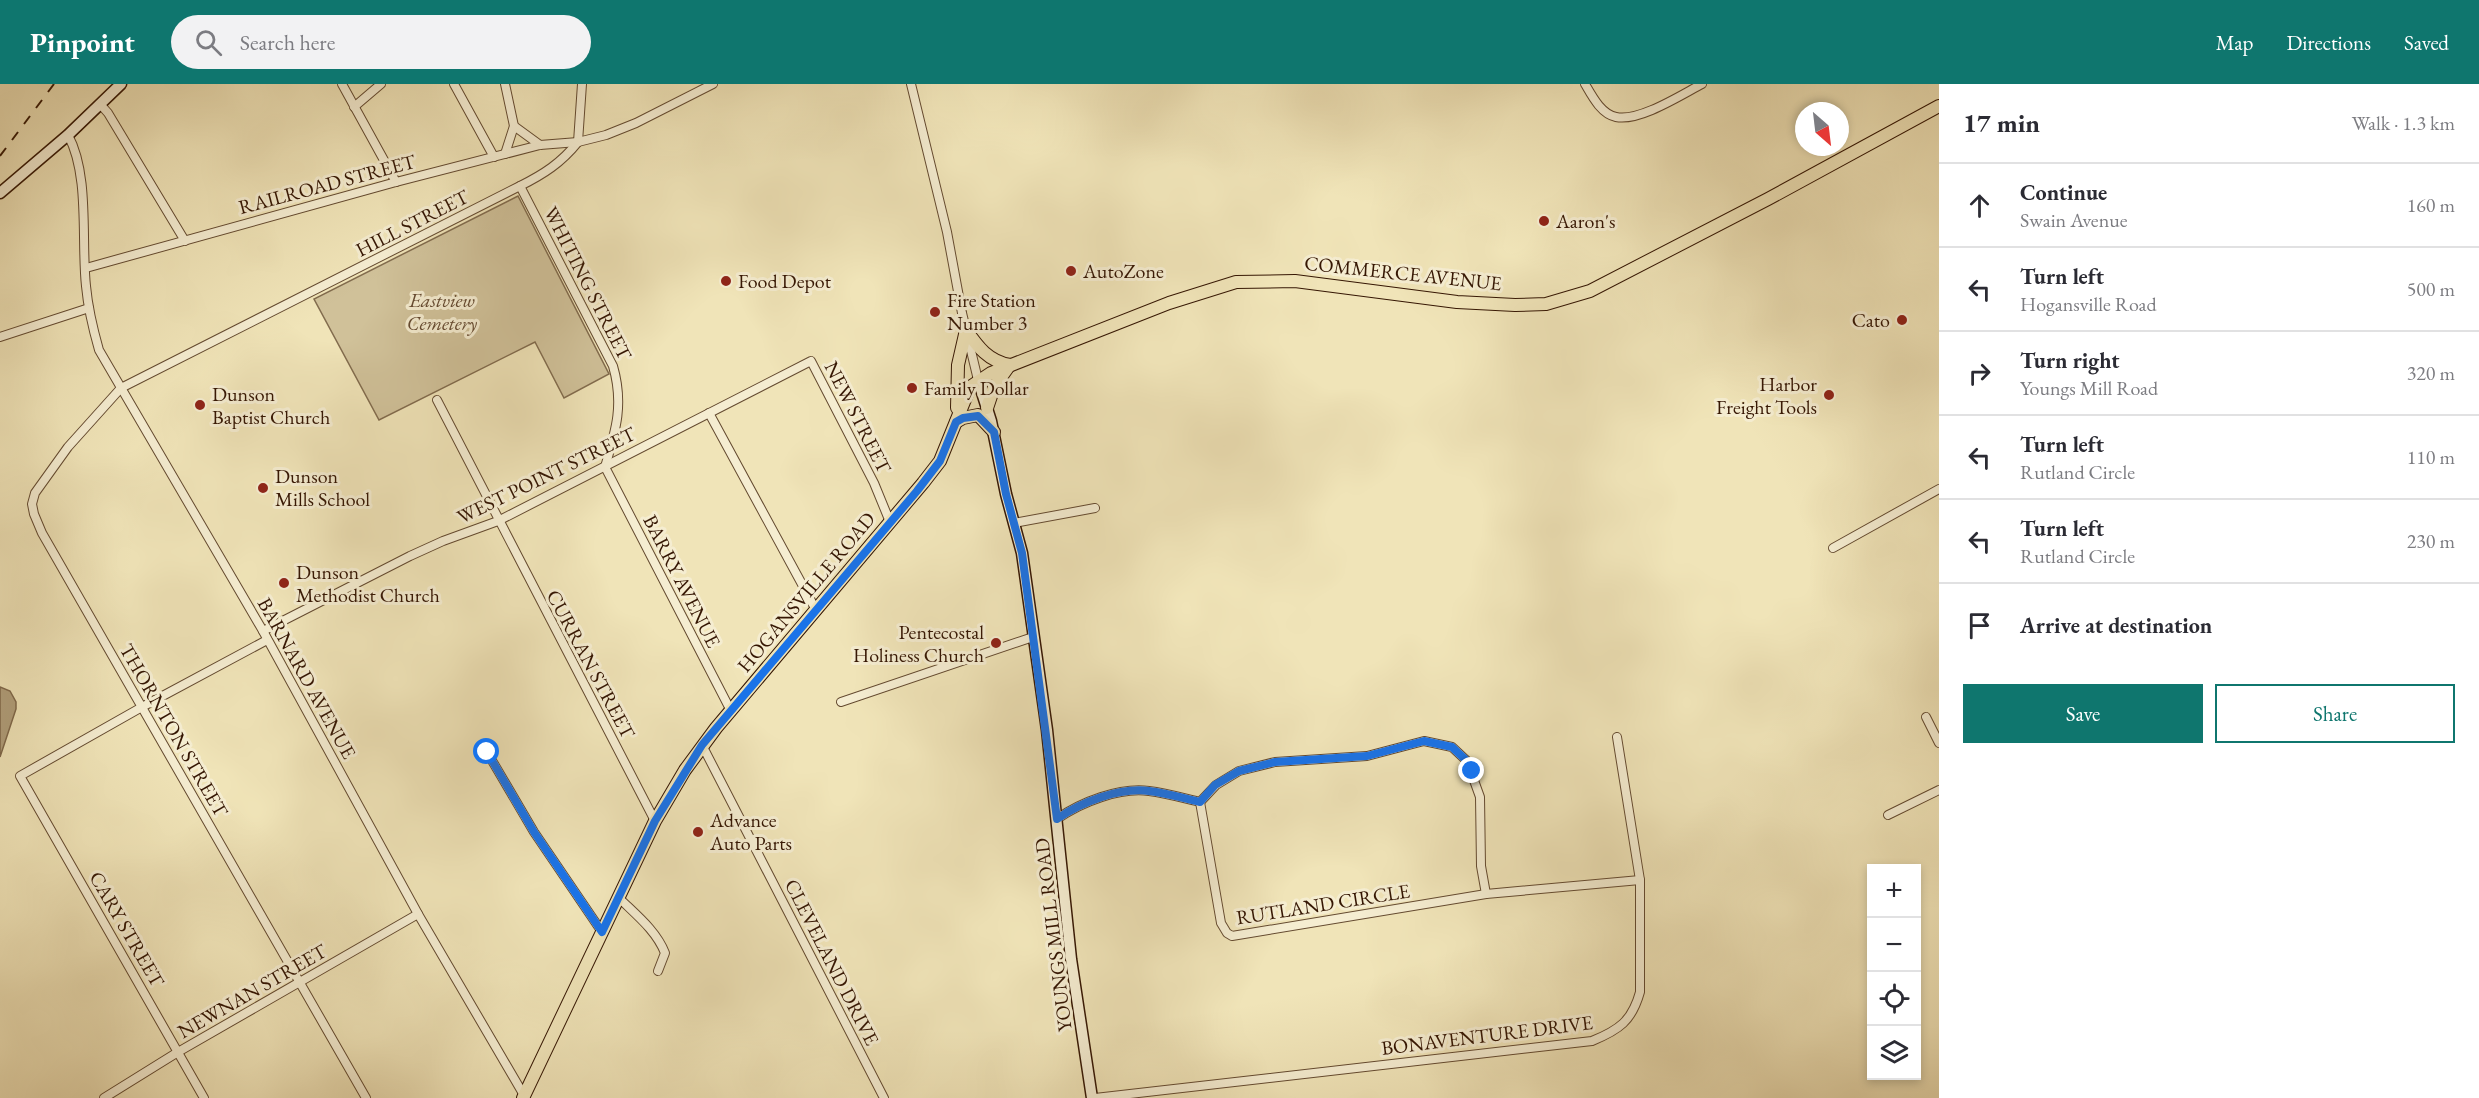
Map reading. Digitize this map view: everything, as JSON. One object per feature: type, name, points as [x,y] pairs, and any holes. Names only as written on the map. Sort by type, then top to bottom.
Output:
[{"type":"main road","name":"COMMERCE AVENUE","points":[[978,380],[1010,365],[1169,303],[1236,282],[1294,281],[1457,302],[1490,304],[1546,304],[1567,299],[1590,291],[1768,199],[1939,106]]},
{"type":"main road","points":[[966,330],[988,357],[998,363],[1010,365],[994,387],[987,408]]},
{"type":"main road","points":[[956,422],[958,365],[966,330]]},
{"type":"main road","name":"HOGANSVILLE ROAD","points":[[524,1097],[655,821],[702,745],[940,461],[970,387],[978,380]]},
{"type":"main road","points":[[956,422],[963,418],[978,416],[994,432]]},
{"type":"street","points":[[2,191],[68,135],[121,84]]},
{"type":"street","points":[[342,84],[396,182]]},
{"type":"street","points":[[354,107],[381,84]]},
{"type":"street","points":[[454,84],[494,157]]},
{"type":"street","points":[[505,84],[514,126],[505,154]]},
{"type":"street","points":[[582,84],[578,142],[606,135],[636,123],[713,84]]},
{"type":"street","points":[[1585,84],[1593,98],[1606,112],[1615,117],[1624,118],[1637,116],[1701,84]]},
{"type":"street","points":[[912,86],[947,232],[978,380]]},
{"type":"street","points":[[100,104],[108,113],[185,241]]},
{"type":"street","points":[[514,126],[540,145]]},
{"type":"street","name":"BARNARD AVENUE","points":[[68,135],[77,156],[80,174],[89,308],[99,350],[263,631],[418,914],[524,1097]]},
{"type":"street","name":"RAILROAD STREET","points":[[86,268],[396,182],[540,145],[578,142]]},
{"type":"street","name":"HILL STREET","points":[[121,388],[550,171],[565,159],[578,142]]},
{"type":"street","name":"WHITING STREET","points":[[520,186],[613,366],[620,402],[618,422],[605,467]]},
{"type":"street","points":[[0,337],[89,308]]},
{"type":"street","name":"WEST POINT STREET","points":[[263,631],[410,556],[498,521],[810,361]]},
{"type":"street","name":"NEW STREET","points":[[810,361],[874,483],[890,522]]},
{"type":"street","name":"YOUNGS MILL ROAD","points":[[978,380],[994,432],[1022,553],[1057,819],[1071,959],[1093,1098]]},
{"type":"street","name":"THORNTON STREET","points":[[121,388],[68,447],[35,493],[32,504],[33,514],[366,1098]]},
{"type":"street","name":"CURRAN STREET","points":[[437,400],[655,821]]},
{"type":"street","points":[[709,413],[816,610]]},
{"type":"street","name":"BARRY AVENUE","points":[[605,467],[730,711]]},
{"type":"street","points":[[1833,548],[1939,489]]},
{"type":"street","points":[[1014,523],[1095,508]]},
{"type":"street","points":[[841,702],[1033,637]]},
{"type":"street","points":[[142,707],[267,640]]},
{"type":"street","name":"CARY STREET","points":[[142,707],[20,776],[204,1098]]},
{"type":"street","points":[[1926,717],[1939,743]]},
{"type":"street","name":"BONAVENTURE DRIVE","points":[[1093,1098],[1592,1041],[1616,1032],[1636,1006],[1640,992],[1640,880],[1617,737]]},
{"type":"street","points":[[1057,819],[1068,811],[1094,800],[1147,790],[1200,802],[1215,785],[1239,771],[1275,762],[1367,756],[1424,741],[1452,747],[1467,761],[1480,797],[1481,866],[1486,894]]},
{"type":"street","name":"CLEVELAND DRIVE","points":[[702,745],[884,1098]]},
{"type":"street","points":[[487,752],[534,832],[602,932]]},
{"type":"street","points":[[1888,815],[1939,790]]},
{"type":"street","name":"RUTLAND CIRCLE","points":[[1200,802],[1221,923],[1227,933],[1232,936],[1486,894],[1640,880]]},
{"type":"street","points":[[618,897],[653,931],[662,945],[665,953],[658,971]]},
{"type":"street","name":"NEWNAN STREET","points":[[104,1098],[178,1052],[418,914]]},
{"type":"green space","name":"Eastview Cemetery","points":[[518,196],[609,374],[564,398],[535,342],[379,420],[314,299]]},
{"type":"shaded area","points":[[0,687],[10,691],[16,702],[16,709],[0,757]]},
{"type":"railway","points":[[0,156],[54,84]]},
{"type":"place","name":"Aaron's","points":[[1544,221]]},
{"type":"place","name":"AutoZone","points":[[1071,271]]},
{"type":"place","name":"Food Depot","points":[[726,281]]},
{"type":"place","name":"Fire Station Number 3","points":[[935,312]]},
{"type":"place","name":"Cato","points":[[1902,320]]},
{"type":"place","name":"Family Dollar","points":[[912,388]]},
{"type":"place","name":"Harbor Freight Tools","points":[[1829,395]]},
{"type":"place","name":"Dunson Baptist Church","points":[[200,405]]},
{"type":"place","name":"Dunson Mills School","points":[[263,488]]},
{"type":"place","name":"Dunson Methodist Church","points":[[284,583]]},
{"type":"place","name":"Pentecostal Holiness Church","points":[[996,643]]},
{"type":"place","name":"Advance Auto Parts","points":[[698,832]]},
{"type":"route","points":[[487,752],[534,832],[602,932],[655,821],[702,745],[917,491],[940,461],[956,422],[970,416],[978,416],[994,432],[1004,473],[1006,494],[1022,553],[1057,819],[1068,811],[1107,795],[1147,790],[1200,802],[1215,785],[1239,771],[1275,762],[1367,756],[1424,741],[1452,747],[1467,761],[1472,771]]}]
